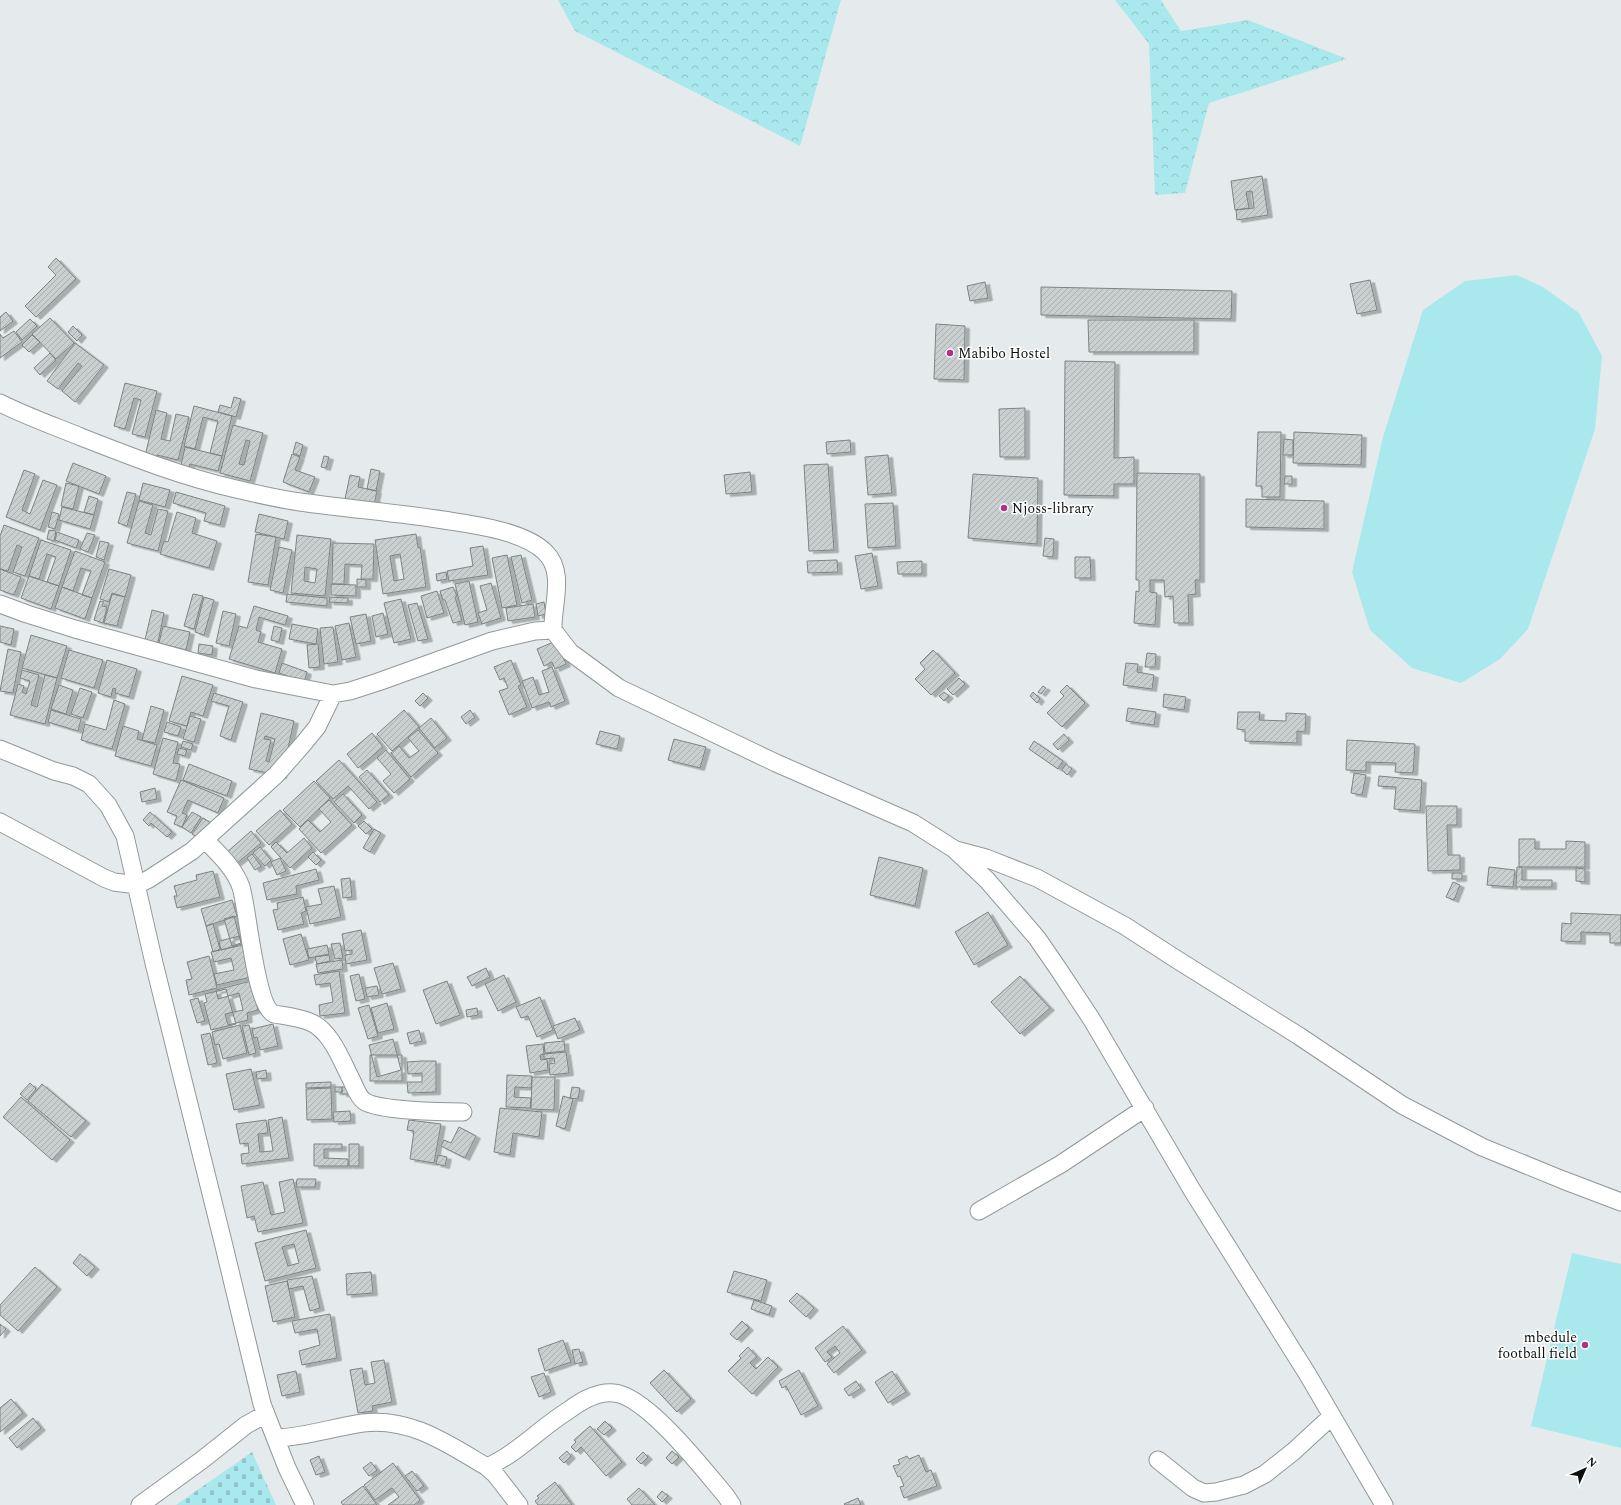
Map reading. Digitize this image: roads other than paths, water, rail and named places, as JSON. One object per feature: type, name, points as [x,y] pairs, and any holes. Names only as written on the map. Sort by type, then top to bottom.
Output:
[{"type":"street","points":[[0,403],[35,419],[132,457],[177,474],[204,482],[300,502],[466,523],[516,536],[538,545],[550,557],[554,564],[556,574],[557,589],[553,630],[570,652],[619,688],[776,763],[913,823],[954,849],[986,880],[1037,938],[1092,1020],[1192,1190],[1332,1416],[1384,1505]]},
{"type":"street","points":[[0,604],[75,629],[256,680],[333,694],[350,691],[378,682],[492,641],[524,633],[553,630]]},
{"type":"street","points":[[0,822],[104,878],[114,882],[137,885],[162,871],[206,841],[276,775],[317,727],[333,694]]},
{"type":"street","points":[[0,749],[43,767],[82,780],[94,789],[108,805],[125,836],[187,1100],[262,1404],[287,1468],[305,1505]]},
{"type":"street","points":[[206,841],[230,868],[241,886],[257,974],[264,1002],[270,1012],[309,1021],[319,1028],[331,1042],[358,1093],[364,1101],[389,1107],[423,1111],[463,1112]]},
{"type":"street","points":[[954,849],[986,858],[1037,878],[1125,926],[1299,1036],[1402,1105],[1482,1147],[1621,1202]]},
{"type":"street","points":[[979,1211],[1060,1164],[1145,1108]]},
{"type":"street","points":[[487,1467],[502,1460],[519,1449],[569,1410],[593,1396],[612,1392],[630,1398],[649,1412],[694,1459],[732,1505]]},
{"type":"street","points":[[140,1505],[202,1460],[246,1425],[266,1414]]},
{"type":"street","points":[[1158,1460],[1193,1488],[1204,1493],[1216,1492],[1244,1485],[1271,1469],[1294,1451],[1332,1416]]},
{"type":"street","points":[[276,1438],[312,1434],[364,1423],[382,1422],[414,1427],[487,1467],[495,1474],[519,1505]]},
{"type":"place","name":"Mabibo Hostel","points":[[950,353]]},
{"type":"place","name":"Njoss-library","points":[[1004,508]]},
{"type":"place","name":"mbedule football field","points":[[1585,1345]]}]
